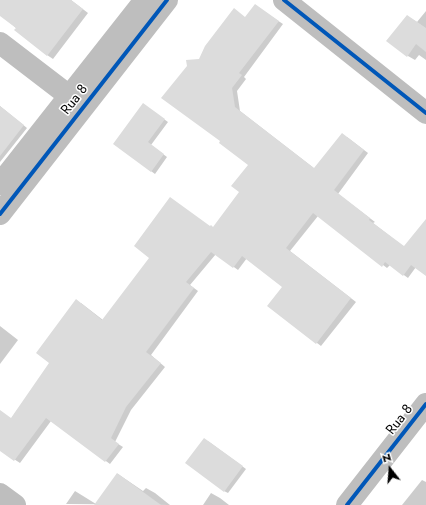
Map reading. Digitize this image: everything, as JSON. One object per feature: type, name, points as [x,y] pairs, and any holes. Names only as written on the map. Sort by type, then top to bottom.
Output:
[{"type":"street","name":"Rua 8","points":[[0,214],[145,0]]},
{"type":"street","name":"Rua 8","points":[[0,184],[167,0]]},
{"type":"street","points":[[284,0],[426,113]]},
{"type":"street","points":[[0,44],[76,102]]},
{"type":"street","name":"Rua 8","points":[[347,505],[426,404]]},
{"type":"street","points":[[0,494],[15,505]]},
{"type":"building","points":[[0,0],[71,0],[83,9],[47,56],[14,30],[16,28],[0,16]]},
{"type":"building","points":[[255,4],[279,21],[239,73],[242,75],[232,88],[235,107],[314,168],[342,133],[364,150],[334,190],[370,218],[369,220],[404,246],[426,219],[426,276],[411,265],[403,276],[385,262],[382,267],[313,213],[286,248],[351,298],[316,344],[267,306],[282,287],[242,256],[233,268],[211,252],[186,282],[194,288],[146,352],[161,363],[126,407],[111,438],[119,444],[105,462],[46,418],[14,461],[0,451],[0,410],[11,418],[49,363],[36,353],[76,299],[102,320],[149,258],[134,246],[170,197],[213,227],[239,192],[231,186],[248,165],[219,143],[220,141],[161,98],[187,66],[186,60],[199,59],[205,46],[234,8],[245,17]]},
{"type":"building","points":[[407,15],[426,28],[426,52],[416,44],[407,57],[386,41]]},
{"type":"building","points":[[143,103],[165,119],[148,142],[164,154],[151,172],[113,144]]},
{"type":"building","points":[[0,106],[24,125],[0,156]]},
{"type":"building","points":[[204,438],[243,466],[224,492],[185,463]]},
{"type":"building","points":[[117,473],[161,505],[94,505]]},
{"type":"cycle path","points":[[0,214],[167,0]]},
{"type":"cycle path","points":[[284,0],[426,113]]},
{"type":"cycle path","points":[[347,505],[426,404]]}]
